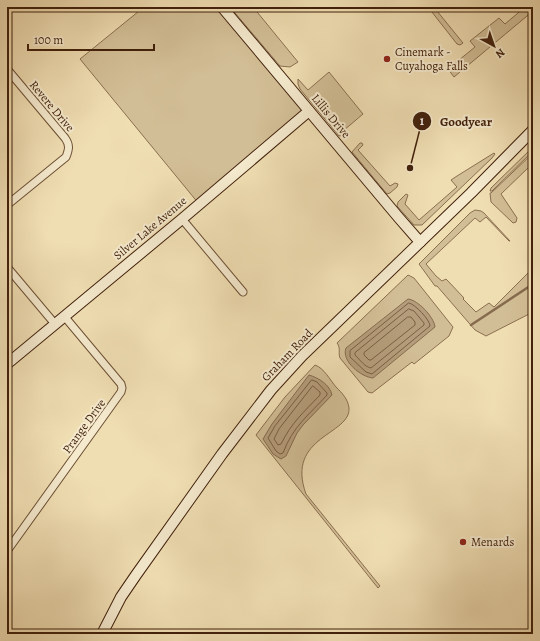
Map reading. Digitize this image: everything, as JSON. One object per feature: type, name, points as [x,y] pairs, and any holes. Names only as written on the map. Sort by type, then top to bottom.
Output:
[{"type":"street","name":"Lillis Drive","points":[[222,7],[420,242]]},
{"type":"street","name":"Revere Drive","points":[[7,69],[65,138],[69,149],[66,157],[7,206]]},
{"type":"street","name":"Silver Lake Avenue","points":[[7,364],[182,219],[309,111]]},
{"type":"street","name":"Graham Road","points":[[102,634],[121,598],[136,575],[222,454],[271,390],[304,355],[533,130]]},
{"type":"street","points":[[182,219],[243,292]]},
{"type":"street","points":[[7,267],[55,324]]},
{"type":"street","name":"Prange Drive","points":[[7,551],[121,392],[122,388],[118,380],[64,316]]},
{"type":"street","points":[[7,630],[9,634]]},
{"type":"shaded area","points":[[144,7],[222,7],[309,111],[199,204],[80,59]]},
{"type":"shaded area","points":[[230,7],[253,7],[298,62],[290,67],[280,66]]},
{"type":"shaded area","points":[[428,7],[436,7],[438,10],[437,11],[463,43],[460,45],[457,44]]},
{"type":"shaded area","points":[[525,7],[533,7],[533,11],[454,77],[448,69],[475,47],[470,41],[499,18],[505,24]]},
{"type":"shaded area","points":[[329,72],[363,114],[343,131],[345,134],[344,135],[339,136],[300,89],[298,84],[298,79],[308,90]]},
{"type":"shaded area","points":[[360,143],[363,145],[358,150],[390,186],[395,183],[398,184],[397,187],[390,193],[387,194],[352,152]]},
{"type":"shaded area","points":[[533,147],[533,151],[492,191],[490,191],[491,188]]},
{"type":"shaded area","points":[[494,153],[495,154],[492,158],[422,225],[414,225],[397,206],[398,202],[406,194],[408,195],[405,204],[419,220],[457,187],[451,180]]},
{"type":"shaded area","points":[[533,153],[533,172],[528,168],[501,194],[517,218],[516,222],[513,223],[491,202],[490,193]]},
{"type":"shaded area","points":[[475,210],[484,213],[510,241],[486,217],[480,222],[475,218],[426,264],[442,281],[446,279],[476,312],[489,303],[494,307],[533,268],[533,312],[486,336],[475,330],[437,286],[435,286],[419,264],[470,213]]},
{"type":"shaded area","points":[[408,275],[414,278],[453,327],[449,336],[414,364],[412,362],[372,393],[368,392],[340,358],[337,343]]},
{"type":"shaded area","points":[[315,365],[324,371],[346,399],[349,408],[347,417],[340,425],[320,439],[311,448],[304,460],[302,475],[306,494],[380,586],[378,588],[256,435],[285,397]]},
{"type":"water","points":[[408,299],[416,302],[429,314],[435,327],[373,378],[363,375],[349,363],[345,353],[346,348]]},
{"type":"water","points":[[309,375],[324,382],[331,391],[332,395],[303,425],[297,433],[286,456],[281,459],[273,454],[263,439],[272,424]]},
{"type":"waterway","points":[[471,325],[533,284]]},
{"type":"place","name":"Cinemark - Cuyahoga Falls","points":[[387,59]]},
{"type":"place","name":"Goodyear","points":[[410,168]]},
{"type":"place","name":"Menards","points":[[463,542]]}]
